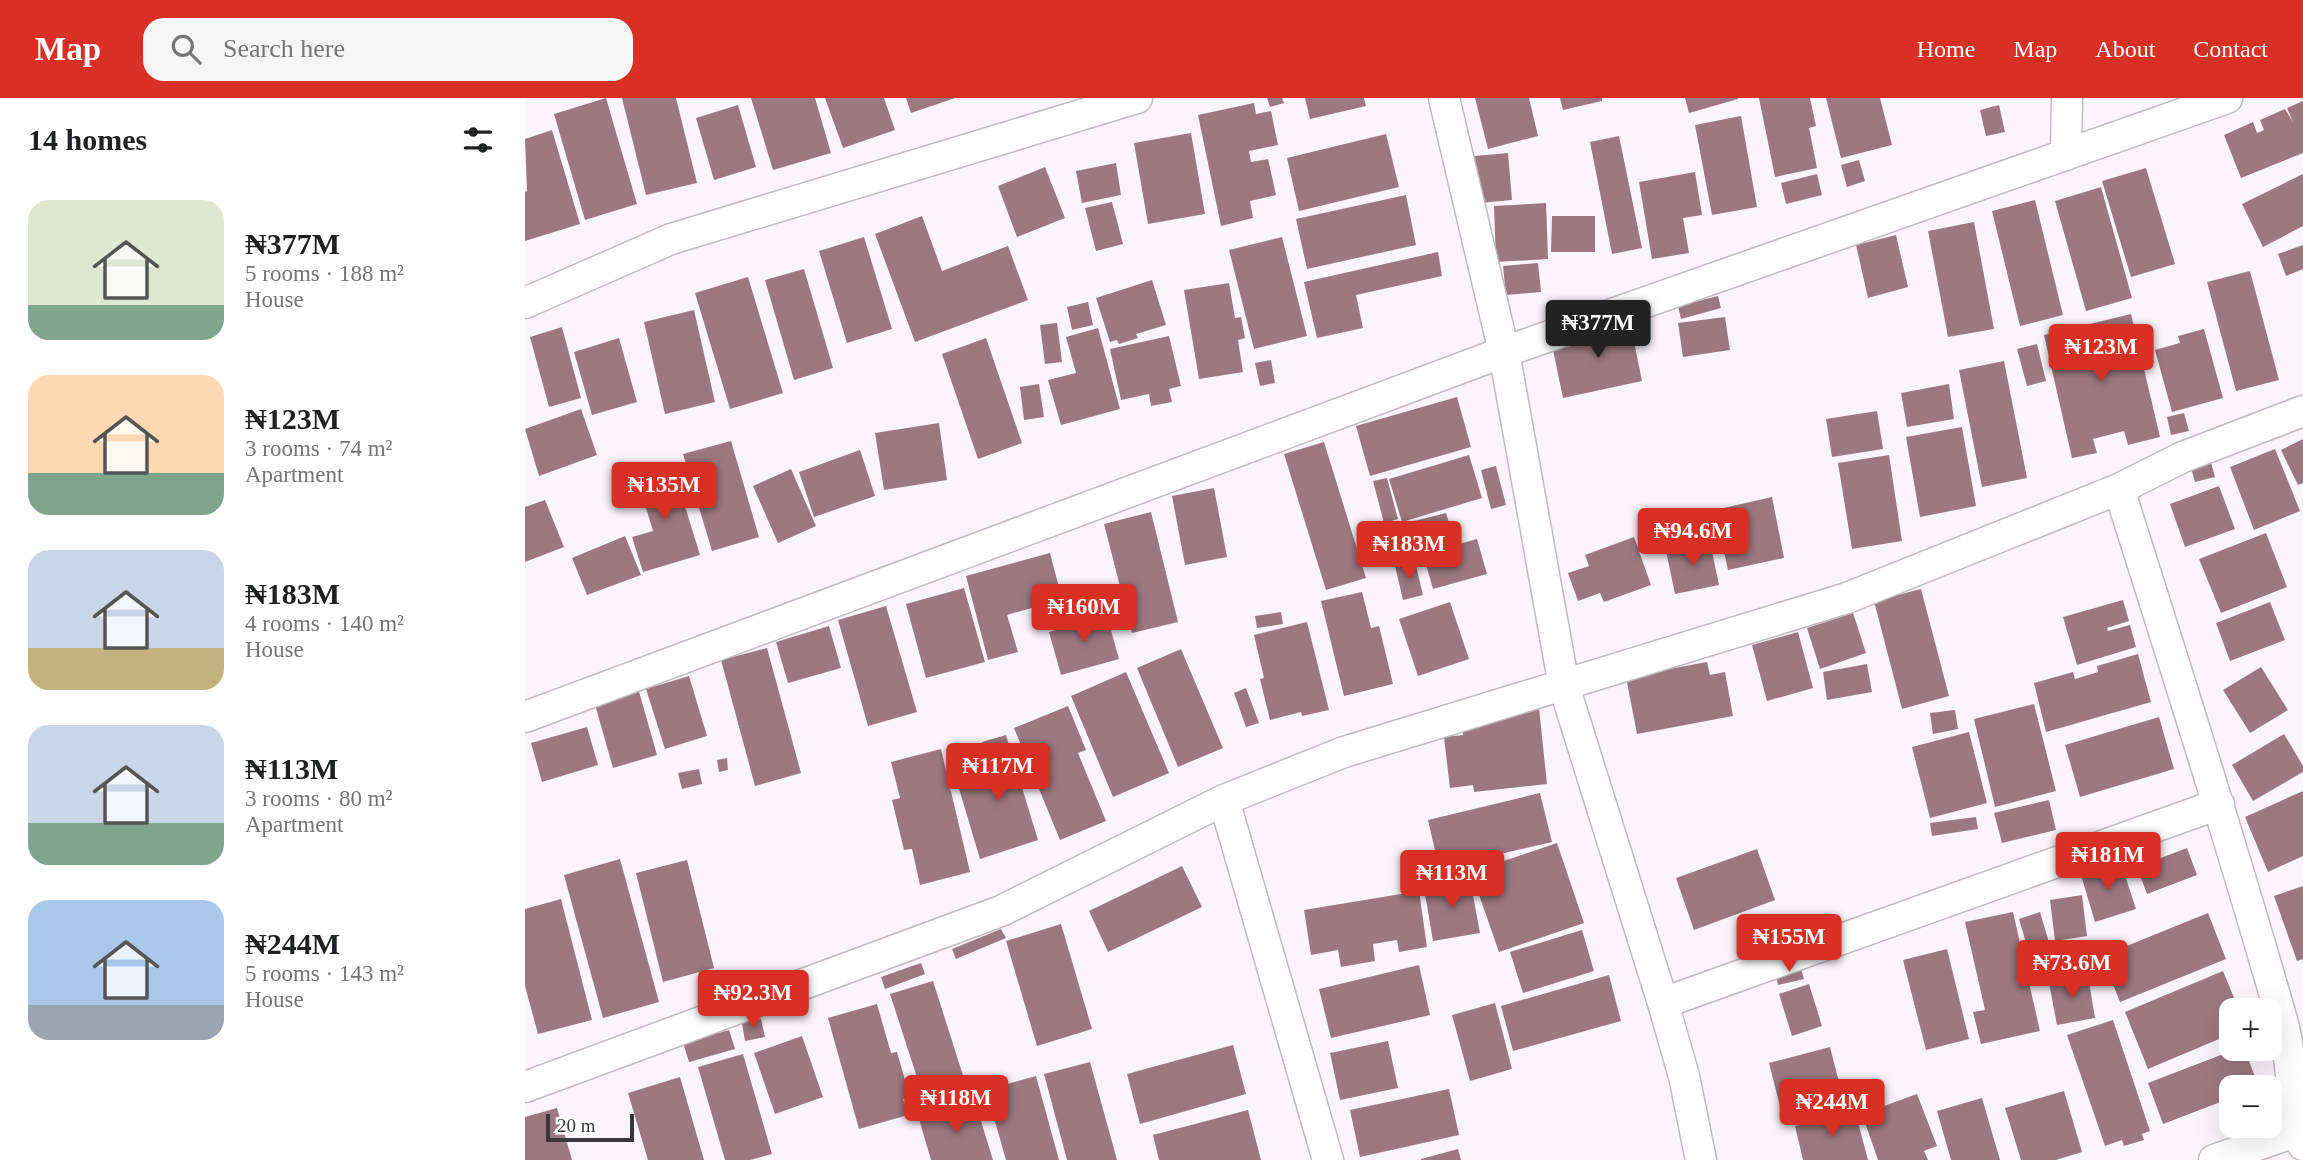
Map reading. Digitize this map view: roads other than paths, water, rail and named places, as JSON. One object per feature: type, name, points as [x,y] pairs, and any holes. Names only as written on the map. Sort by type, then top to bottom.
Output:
[{"type":"street","points":[[525,303],[671,239],[1137,98]]},
{"type":"street","points":[[1444,98],[1504,352],[1564,686],[1663,1003],[1684,1076],[1701,1160]]},
{"type":"street","points":[[2066,155],[2067,98]]},
{"type":"street","points":[[525,718],[1504,352],[2227,98]]},
{"type":"street","points":[[525,1087],[1001,911],[1224,800],[1344,752],[1847,598],[2119,489],[2183,457],[2303,411]]},
{"type":"street","points":[[2119,489],[2219,804],[2296,1032],[2301,1138],[2214,1160]]},
{"type":"street","points":[[1224,800],[1328,1160]]},
{"type":"street","points":[[1663,1003],[2219,804]]}]
